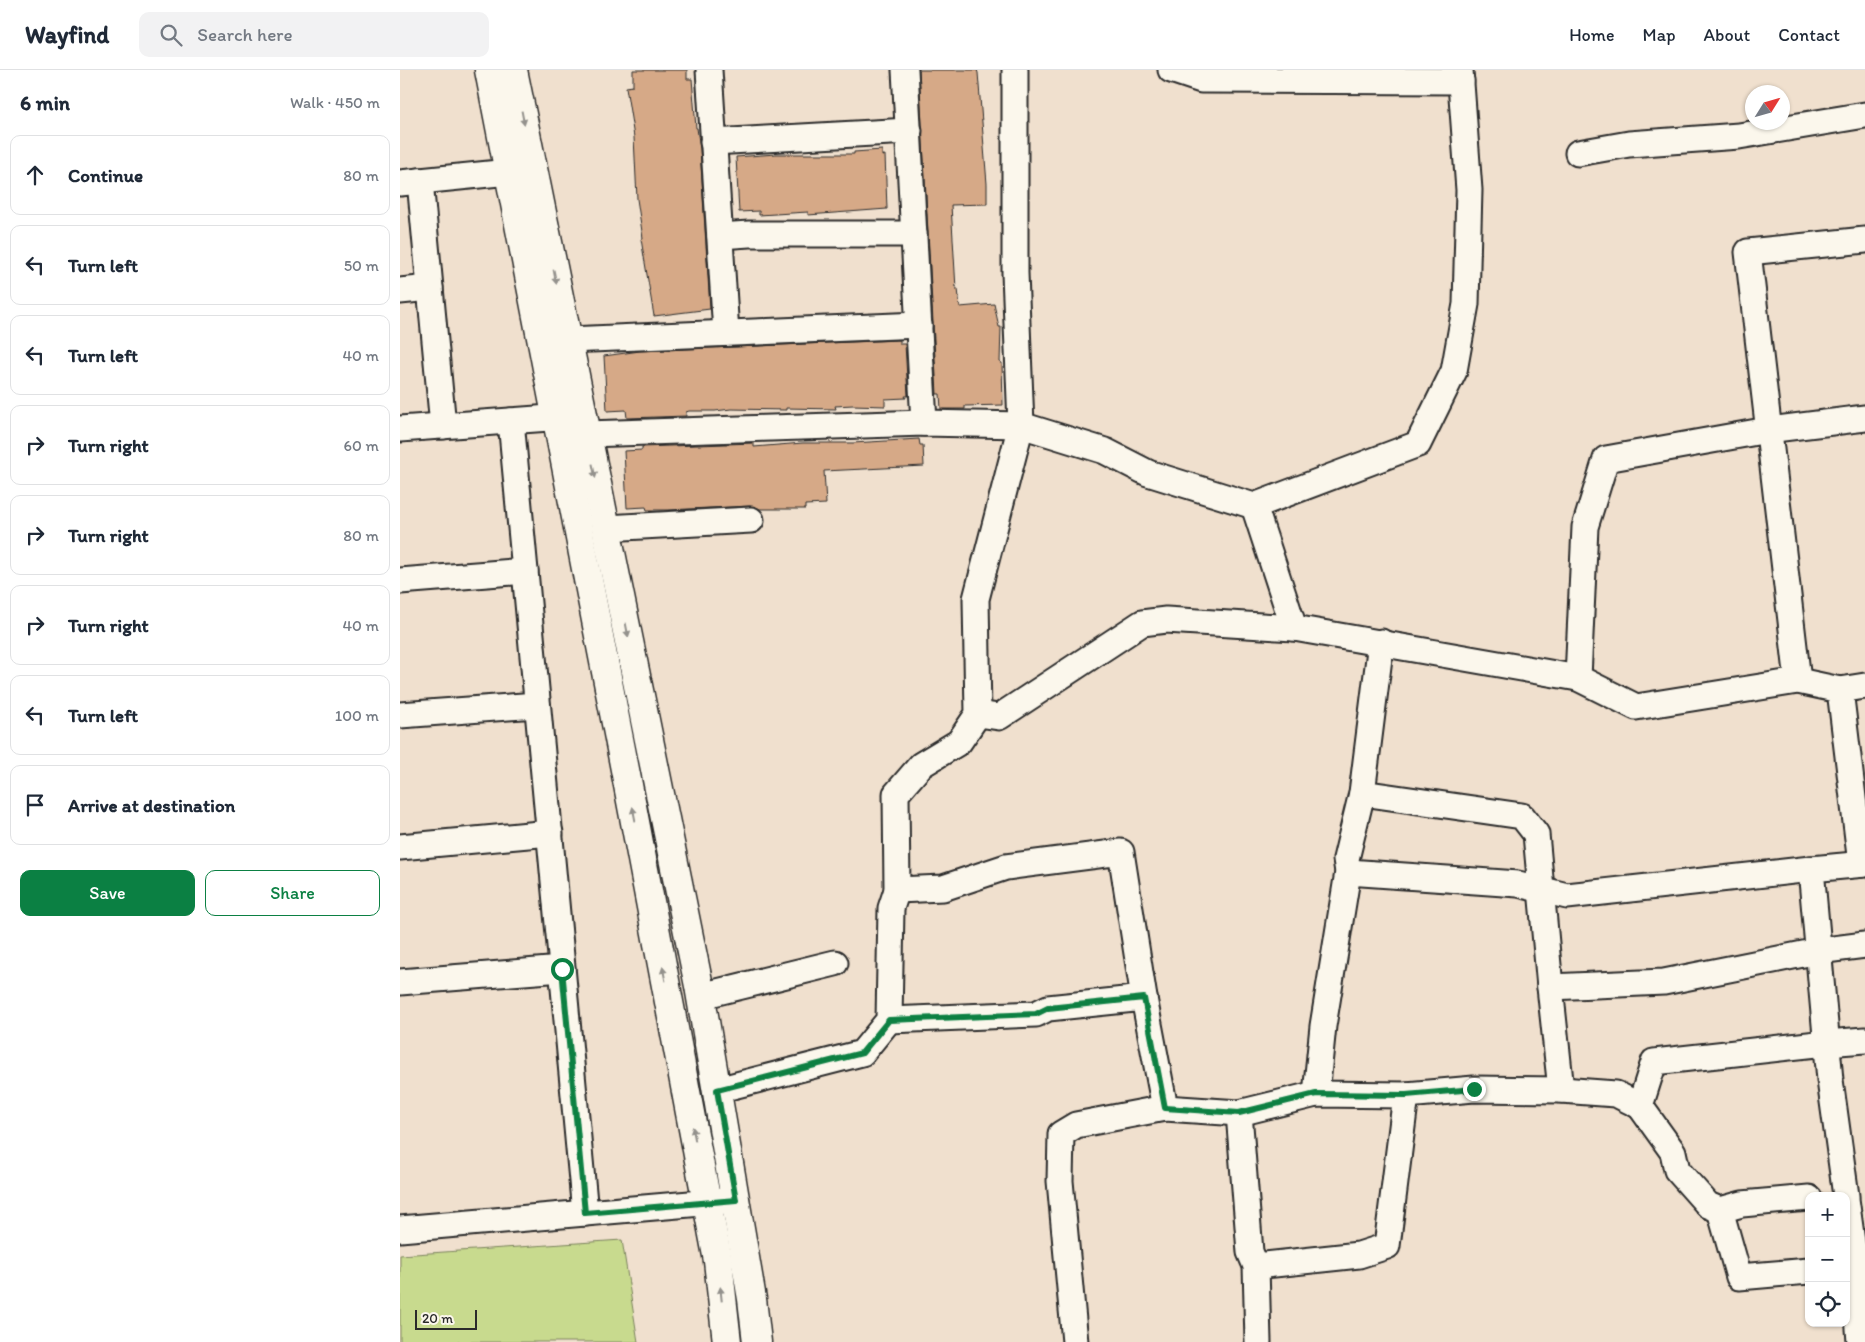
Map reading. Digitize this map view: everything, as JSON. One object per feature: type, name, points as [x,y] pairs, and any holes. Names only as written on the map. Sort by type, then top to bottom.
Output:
[{"type":"street","points":[[489,70],[718,1261],[727,1342]]},
{"type":"street","points":[[513,70],[701,996],[736,1200],[757,1342]]},
{"type":"street","points":[[709,70],[726,333]]},
{"type":"street","points":[[905,70],[924,423]]},
{"type":"street","points":[[717,1090],[862,1053],[889,1020],[890,908],[897,890],[896,794],[921,765],[960,742],[978,714],[976,599],[1021,424],[1015,273],[1015,70]]},
{"type":"street","points":[[400,430],[556,418],[585,425],[1021,424],[1105,451],[1148,473],[1254,506],[1418,444],[1454,371],[1466,304],[1469,190],[1461,75],[1201,80],[1172,70]]},
{"type":"street","points":[[1578,153],[1629,144],[1739,136],[1865,115]]},
{"type":"street","points":[[713,142],[908,131]]},
{"type":"street","points":[[443,426],[430,288],[410,182],[509,172]]},
{"type":"street","points":[[720,236],[749,234],[914,234]]},
{"type":"street","points":[[1798,681],[1748,252],[1865,240]]},
{"type":"street","points":[[400,291],[430,288]]},
{"type":"street","points":[[568,340],[919,326]]},
{"type":"street","points":[[1578,678],[1585,527],[1606,459],[1768,430],[1865,418]]},
{"type":"street","points":[[511,421],[585,1213]]},
{"type":"street","points":[[1254,506],[1294,628]]},
{"type":"street","points":[[606,528],[751,520]]},
{"type":"street","points":[[400,581],[525,571]]},
{"type":"street","points":[[978,714],[998,717],[1142,623],[1166,620],[1294,628],[1578,678],[1636,707],[1798,681],[1840,690],[1865,686]]},
{"type":"street","points":[[1316,1094],[1323,1026],[1348,872],[1346,859],[1362,793],[1382,642]]},
{"type":"street","points":[[1348,872],[1518,884],[1567,896],[1863,864],[1840,690]]},
{"type":"street","points":[[400,715],[538,705]]},
{"type":"street","points":[[1362,793],[1522,816],[1536,834],[1562,1090]]},
{"type":"street","points":[[400,847],[550,834]]},
{"type":"street","points":[[897,890],[943,888],[1006,867],[1121,852],[1144,998],[1165,1108]]},
{"type":"street","points":[[1811,869],[1830,1080],[1846,1192]]},
{"type":"street","points":[[1550,986],[1664,982],[1818,951],[1865,945]]},
{"type":"street","points":[[701,996],[835,963]]},
{"type":"street","points":[[400,982],[562,969]]},
{"type":"street","points":[[889,1020],[1036,1014],[1048,1008],[1144,998]]},
{"type":"street","points":[[1640,1106],[1654,1062],[1826,1042],[1865,1040]]},
{"type":"street","points":[[1075,1342],[1060,1180],[1061,1134],[1076,1125],[1165,1108],[1239,1113],[1316,1094],[1406,1095],[1474,1089],[1562,1090],[1616,1094],[1640,1106],[1672,1152],[1677,1170],[1708,1205],[1720,1210],[1742,1204],[1805,1198]]},
{"type":"street","points":[[1256,1266],[1359,1255],[1387,1246],[1406,1095]]},
{"type":"street","points":[[1239,1113],[1250,1252],[1256,1266],[1258,1342]]},
{"type":"street","points":[[400,1229],[736,1200]]},
{"type":"street","points":[[1720,1210],[1739,1276],[1805,1271]]},
{"type":"street","points":[[1850,1223],[1860,1342]]},
{"type":"green space","points":[[622,1240],[638,1342],[400,1342],[400,1255]]},
{"type":"building","points":[[633,70],[687,70],[687,79],[692,79],[696,128],[700,149],[710,309],[654,316],[641,239],[643,238],[637,199],[634,137],[626,87],[633,86]]},
{"type":"building","points":[[919,70],[977,70],[978,73],[987,204],[951,205],[956,289],[958,289],[960,307],[994,304],[999,327],[1001,327],[1000,362],[1002,363],[1003,405],[965,406],[965,409],[941,409],[940,394],[937,394]]},
{"type":"building","points":[[882,150],[882,156],[885,155],[887,209],[808,215],[808,212],[759,215],[759,211],[739,212],[736,157],[776,154],[854,154],[854,152]]},
{"type":"building","points":[[900,340],[900,344],[905,344],[908,396],[905,396],[906,398],[885,399],[885,406],[853,405],[835,406],[836,409],[786,408],[786,410],[731,409],[689,411],[686,412],[686,416],[627,418],[626,410],[607,411],[604,356],[640,351]]},
{"type":"building","points":[[919,439],[920,445],[923,445],[924,466],[824,471],[826,504],[805,505],[805,509],[760,509],[750,506],[668,510],[647,510],[646,507],[627,508],[624,451],[642,450],[642,447],[754,443],[754,447],[803,443],[853,443]]},
{"type":"route","points":[[562,969],[585,1213],[736,1200],[717,1090],[862,1053],[889,1020],[1036,1014],[1048,1008],[1144,998],[1165,1108],[1239,1113],[1316,1094],[1406,1095],[1474,1089]]}]
